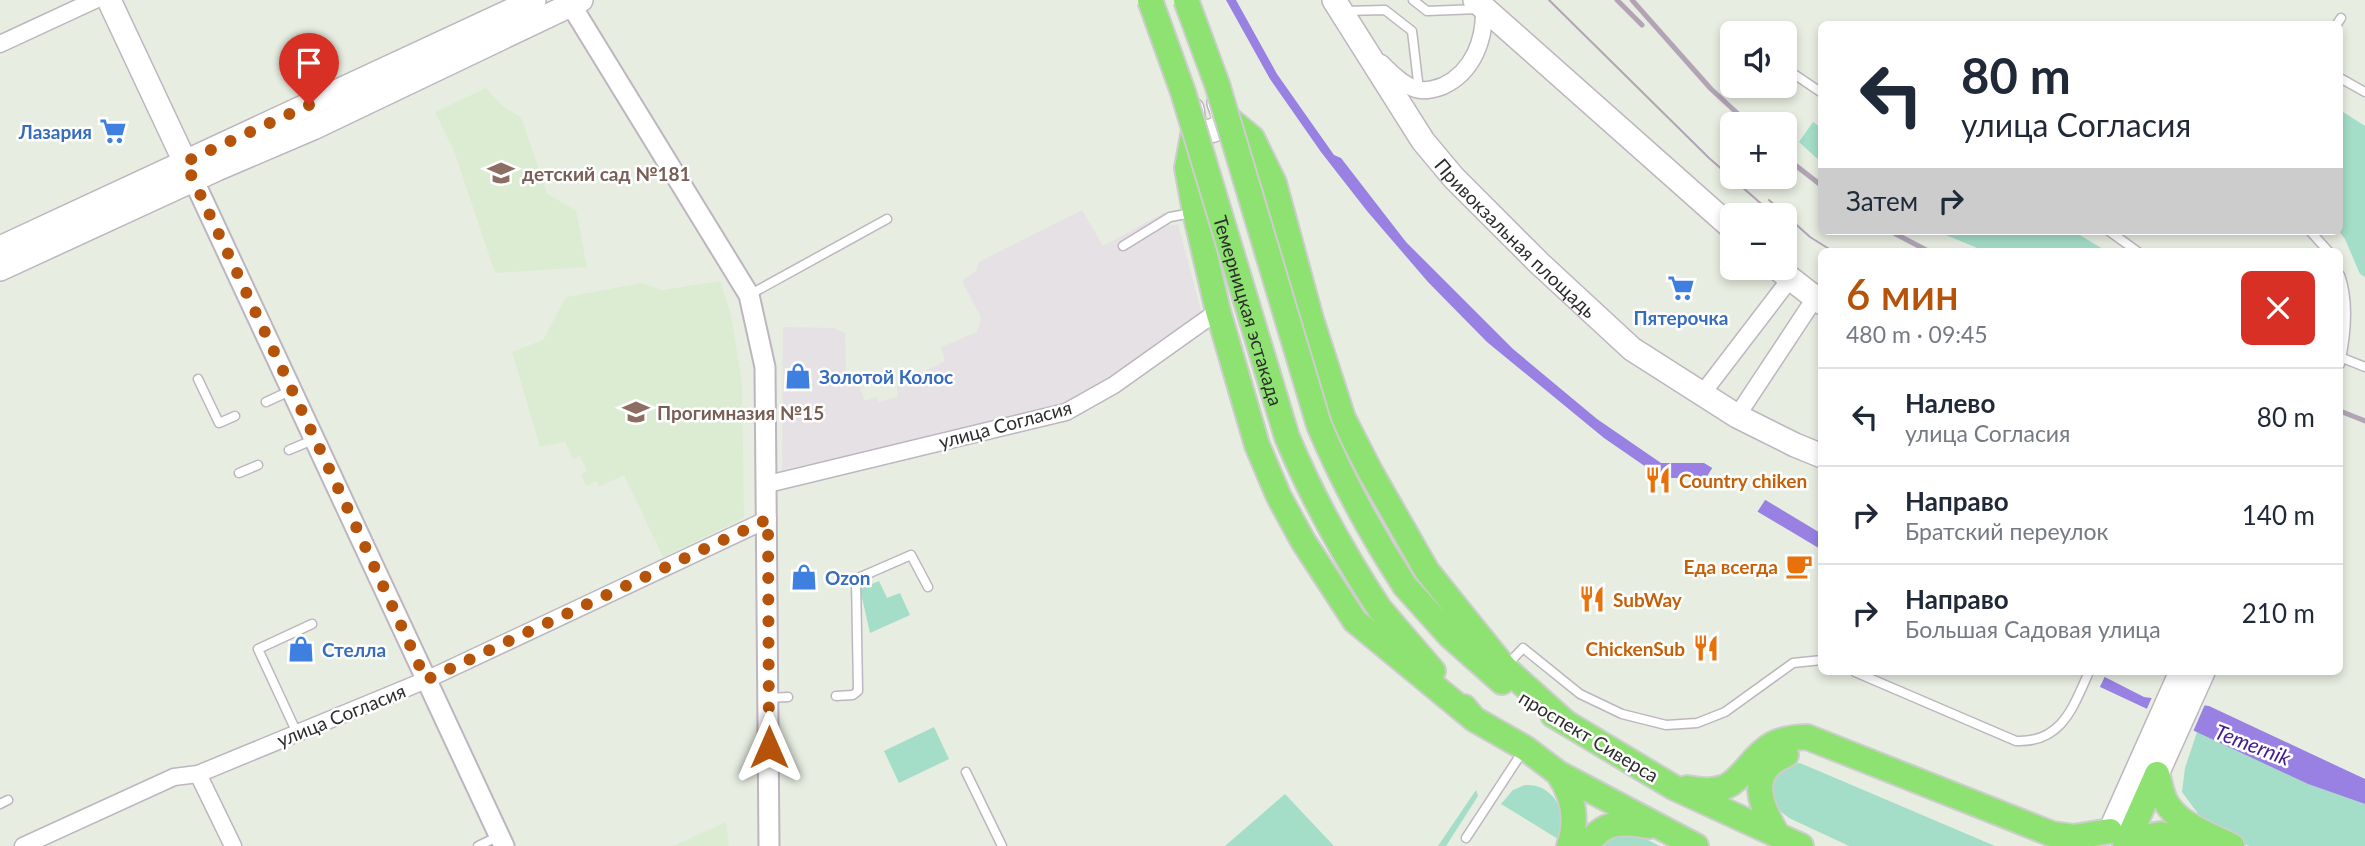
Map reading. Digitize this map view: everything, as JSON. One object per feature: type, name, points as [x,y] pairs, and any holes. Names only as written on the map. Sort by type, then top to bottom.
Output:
[{"type":"main road","points":[[109,0],[189,171]]},
{"type":"main road","points":[[0,269],[189,171],[534,0]]},
{"type":"main road","points":[[1152,0],[1187,91],[1195,125],[1187,168],[1195,212],[1218,311],[1257,444],[1279,497],[1332,588],[1366,632],[1474,719],[1525,748],[1559,773],[1696,846]]},
{"type":"main road","name":"Темерницкая эстакада","points":[[1152,0],[1183,92],[1287,437],[1307,485],[1379,608],[1474,719]]},
{"type":"main road","points":[[1184,0],[1224,115],[1219,128],[1201,131],[1195,125]]},
{"type":"main road","name":"Темерницкая эстакада","points":[[1184,0],[1217,84],[1319,425],[1354,502],[1405,586]]},
{"type":"main road","points":[[0,248],[189,171],[313,128],[576,2]]},
{"type":"main road","points":[[1480,4],[1720,217]]},
{"type":"main road","name":"Привокзальная площадь","points":[[1338,6],[1423,141],[1454,178],[1539,263],[1632,349],[1737,416],[1818,454]]},
{"type":"main road","points":[[1224,115],[1252,138],[1270,174],[1311,319],[1343,418],[1370,471],[1427,571],[1505,668],[1565,722]]},
{"type":"main road","points":[[1793,280],[1818,299]]},
{"type":"main road","name":"проспект Сиверса","points":[[1405,586],[1449,635],[1507,687],[1673,787],[1801,846]]},
{"type":"main road","points":[[2117,841],[2156,761],[2191,678]]},
{"type":"main road","points":[[1673,787],[1709,791],[1725,787],[1737,780],[1756,756],[1772,744],[1788,738],[1807,737],[2052,834],[2117,841],[2161,834],[2198,846]]},
{"type":"main road","points":[[1778,836],[1765,813],[1760,795],[1764,772],[1768,765],[1778,758],[1790,753],[1806,753],[2045,846]]},
{"type":"main road","points":[[2156,761],[2165,801],[2177,816],[2198,830],[2232,846]]},
{"type":"main road","points":[[1559,773],[1572,799],[1573,835],[1569,846]]},
{"type":"main road","points":[[1585,846],[1596,833],[1612,824],[1629,823],[1661,828]]},
{"type":"street","points":[[0,44],[95,0]]},
{"type":"street","points":[[576,2],[749,295],[765,367],[769,846]]},
{"type":"street","points":[[1419,90],[1436,89],[1454,80],[1471,61],[1481,42],[1485,25],[1480,4]]},
{"type":"street","name":"Привокзальная площадь","points":[[1365,47],[1392,73],[1419,90]]},
{"type":"street","points":[[189,171],[501,841]]},
{"type":"street","points":[[1702,394],[1779,280]]},
{"type":"street","points":[[1737,416],[1818,301]]},
{"type":"street","name":"улица Согласия","points":[[768,484],[1066,412],[1114,385],[1218,311]]},
{"type":"street","name":"улица Согласия","points":[[23,846],[174,777],[198,774],[426,680],[768,519]]},
{"type":"street","points":[[198,774],[233,846]]},
{"type":"lane","points":[[1413,0],[1427,11],[1480,4]]},
{"type":"lane","points":[[1338,6],[1385,10],[1412,31],[1419,90]]},
{"type":"lane","points":[[1797,76],[1818,90]]},
{"type":"lane","points":[[2343,80],[2365,92]]},
{"type":"lane","points":[[1123,246],[1170,217],[1195,212]]},
{"type":"lane","points":[[749,295],[887,219]]},
{"type":"lane","points":[[2115,235],[2132,248]]},
{"type":"lane","points":[[2314,235],[2325,248]]},
{"type":"lane","points":[[2343,285],[2346,314],[2343,336]]},
{"type":"lane","points":[[2343,360],[2365,367]]},
{"type":"lane","points":[[198,379],[219,424],[235,416]]},
{"type":"lane","points":[[266,402],[292,390]]},
{"type":"lane","points":[[289,450],[315,439]]},
{"type":"lane","points":[[239,473],[258,465]]},
{"type":"lane","points":[[836,696],[853,695],[858,691],[856,579],[911,555],[928,587]]},
{"type":"lane","points":[[297,733],[258,649],[312,624]]},
{"type":"lane","points":[[1505,668],[1523,648],[1580,694],[1622,714],[1666,725],[1697,723],[1725,712],[1793,663],[1818,660]]},
{"type":"lane","points":[[1862,675],[2016,741],[2028,741],[2052,732],[2063,723],[2088,675]]},
{"type":"lane","points":[[768,698],[788,697]]},
{"type":"lane","points":[[1466,838],[1525,748]]},
{"type":"lane","points":[[966,772],[1002,846]]},
{"type":"lane","points":[[478,846],[501,841]]},
{"type":"shaded area","name":"детский сад №181","points":[[486,88],[502,106],[521,117],[547,194],[576,210],[587,267],[495,273],[454,151],[435,112]]},
{"type":"shaded area","points":[[2343,112],[2365,126],[2365,277],[2360,274],[2342,235]]},
{"type":"shaded area","points":[[1813,122],[1818,125],[1818,159],[1799,142]]},
{"type":"shaded area","points":[[1082,210],[1103,246],[1165,212],[1169,226],[1178,224],[1202,314],[1085,397],[1018,416],[782,470],[783,327],[834,328],[845,333],[846,384],[858,382],[865,401],[876,397],[879,402],[897,397],[897,385],[917,383],[921,373],[945,361],[941,347],[977,332],[981,318],[962,281],[976,271],[979,262]]},
{"type":"shaded area","points":[[1946,235],[2080,235],[2101,248],[1977,248]]},
{"type":"shaded area","name":"Прогимназия №15","points":[[720,281],[731,315],[742,382],[744,518],[663,557],[624,475],[599,487],[597,481],[586,486],[581,475],[587,471],[580,456],[573,459],[565,442],[540,447],[512,352],[543,340],[566,297],[642,283],[662,290]]},
{"type":"shaded area","points":[[879,581],[887,598],[900,593],[910,615],[870,633],[860,589]]},
{"type":"shaded area","points":[[934,727],[949,759],[899,783],[884,751]]},
{"type":"shaded area","points":[[2197,732],[2308,784],[2365,804],[2365,846],[2249,846],[2213,827],[2199,815],[2182,792],[2185,768]]},
{"type":"shaded area","points":[[1800,763],[1995,846],[1849,846],[1789,818],[1774,806],[1771,798],[1772,776],[1788,765]]},
{"type":"shaded area","points":[[1525,785],[1544,789],[1557,802],[1562,820],[1558,839],[1501,804],[1513,790]]},
{"type":"shaded area","points":[[1476,790],[1478,796],[1446,846],[1438,846]]},
{"type":"shaded area","points":[[1285,794],[1334,846],[1225,846]]},
{"type":"shaded area","points":[[726,822],[729,846],[673,846]]},
{"type":"shaded area","points":[[1628,830],[1660,846],[1592,846]]},
{"type":"water","points":[[1226,0],[1236,0],[1277,74],[1334,155],[1341,158],[1406,242],[1513,349],[1597,419],[1661,463],[1704,463],[1818,532],[1818,548],[1701,478],[1662,478],[1604,438],[1487,342],[1428,282],[1367,211],[1321,152],[1270,79]]},
{"type":"water","name":"Temernik","points":[[2074,675],[2101,675],[2144,697],[2209,706],[2365,779],[2365,804],[2308,784]]},
{"type":"pier","points":[[1714,465],[1767,497],[1756,514],[1703,483]]},
{"type":"pier","points":[[2071,675],[2106,675],[2098,691],[2070,677]]},
{"type":"pier","points":[[2153,695],[2206,702],[2192,734],[2145,713]]},
{"type":"tram line","points":[[1549,0],[1709,158],[1760,203]]},
{"type":"tram line","points":[[1769,200],[1810,237],[1828,248]]},
{"type":"railway","points":[[1617,0],[1642,25]]},
{"type":"railway","points":[[1632,0],[1711,89],[1736,112]]},
{"type":"railway","points":[[1797,166],[1818,183]]},
{"type":"railway","points":[[1898,235],[1922,248]]},
{"type":"railway","points":[[2343,412],[2365,421]]},
{"type":"place","name":"Лазария","points":[[113,131]]},
{"type":"place","name":"детский сад №181","points":[[501,173]]},
{"type":"place","name":"Пятерочка","points":[[1681,288]]},
{"type":"place","name":"Золотой Колос","points":[[798,376]]},
{"type":"place","name":"Прогимназия №15","points":[[636,412]]},
{"type":"place","name":"Country chiken","points":[[1658,480]]},
{"type":"place","name":"Еда всегда","points":[[1799,566]]},
{"type":"place","name":"Ozon","points":[[804,577]]},
{"type":"place","name":"SubWay","points":[[1592,599]]},
{"type":"place","name":"ChickenSub","points":[[1706,648]]},
{"type":"place","name":"Стелла","points":[[301,649]]},
{"type":"route","points":[[309,105],[185,162],[426,680],[768,519],[769,747]]}]
